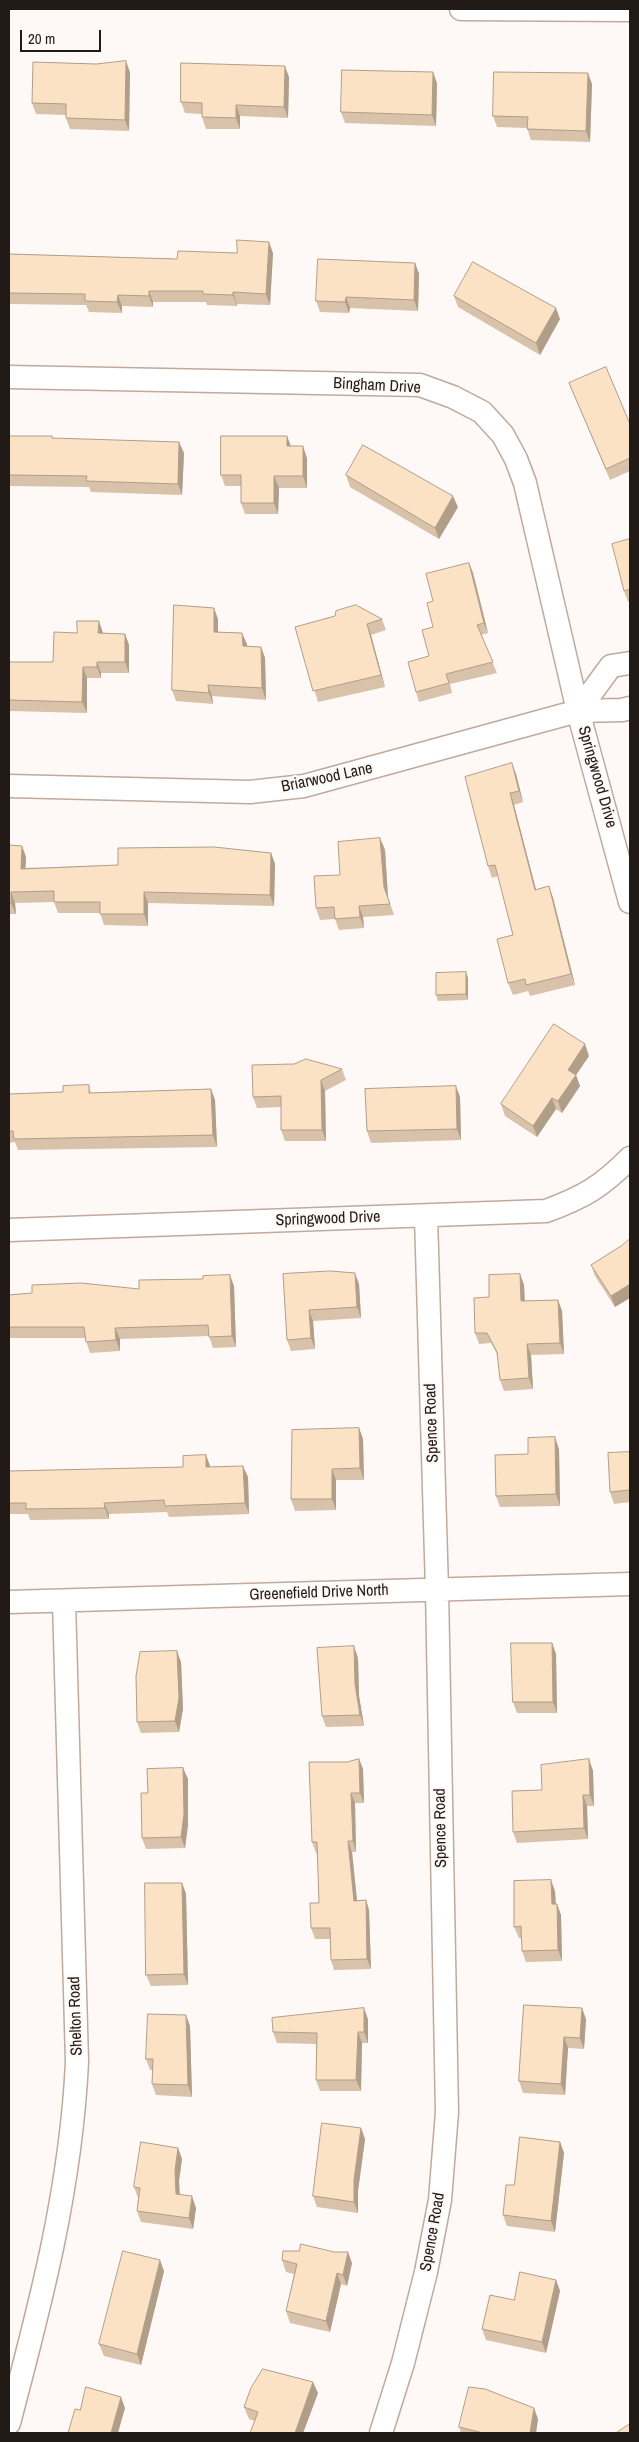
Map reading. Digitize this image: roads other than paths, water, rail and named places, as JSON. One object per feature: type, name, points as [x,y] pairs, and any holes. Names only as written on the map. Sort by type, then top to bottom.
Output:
[{"type":"street","points":[[461,9],[630,10]]},
{"type":"street","name":"Bingham Drive","points":[[9,376],[420,385],[453,397],[482,412],[503,435],[524,482],[578,711]]},
{"type":"street","points":[[578,711],[611,666],[630,663]]},
{"type":"street","name":"Briarwood Lane","points":[[9,786],[250,792],[304,786],[578,711],[622,710],[630,708]]},
{"type":"street","name":"Springwood Drive","points":[[578,711],[630,902]]},
{"type":"street","name":"Springwood Drive","points":[[9,1230],[546,1211],[581,1198],[608,1180],[630,1158]]},
{"type":"street","name":"Spence Road","points":[[381,2433],[403,2363],[426,2272],[440,2200],[447,2112],[437,1590],[426,1216]]},
{"type":"street","name":"Greenefield Drive North","points":[[9,1602],[630,1584]]},
{"type":"street","name":"Shelton Road","points":[[9,2423],[46,2283],[68,2172],[74,2118],[77,2062],[64,1601]]}]
